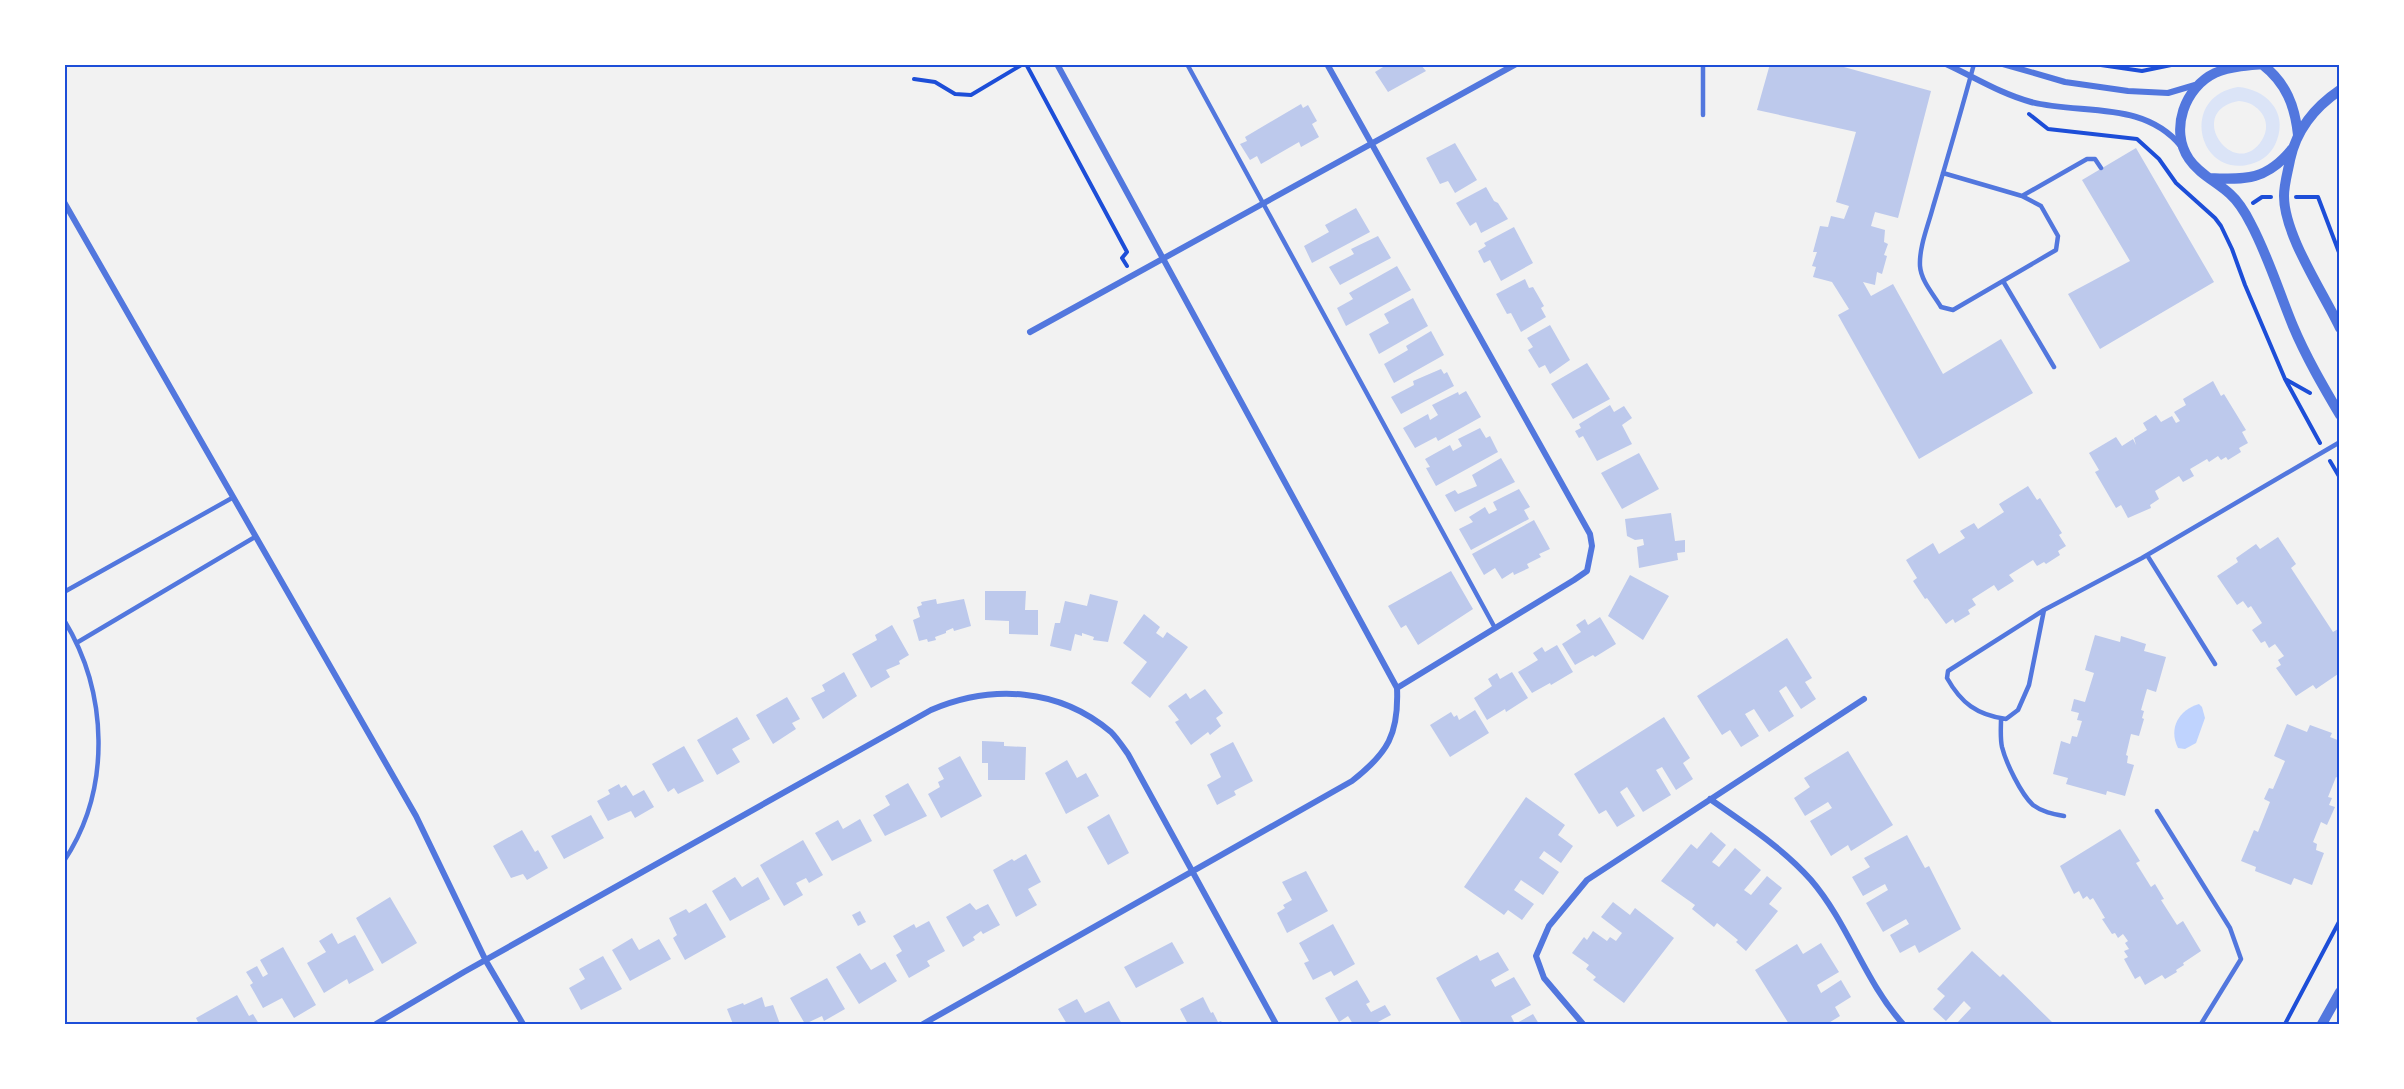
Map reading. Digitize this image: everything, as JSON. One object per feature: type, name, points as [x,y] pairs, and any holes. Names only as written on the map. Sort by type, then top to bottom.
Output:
[{"type":"street","points":[[923,1024],[1352,781],[1374,764],[1391,738],[1398,715],[1397,688],[1057,64]]},
{"type":"street","points":[[1327,64],[1590,534],[1592,546],[1587,571],[1397,688]]},
{"type":"street","points":[[1030,332],[1516,64]]},
{"type":"street","points":[[1946,64],[2013,95],[2047,106],[2133,114],[2157,126],[2176,140],[2190,160],[2231,194],[2251,224],[2294,329],[2314,371],[2340,415]]},
{"type":"street","points":[[2003,64],[2065,82],[2168,93],[2181,91],[2216,72],[2269,64]]},
{"type":"street","points":[[2263,65],[2288,92],[2295,112],[2298,135]]},
{"type":"street","points":[[2183,149],[2181,135],[2183,110],[2190,95],[2201,82]]},
{"type":"street","points":[[2340,90],[2310,116],[2298,135],[2292,149],[2284,197],[2297,243],[2340,328]]},
{"type":"street","points":[[2209,178],[2239,180],[2257,176],[2274,167],[2292,149]]},
{"type":"street","points":[[64,202],[416,816],[486,960],[523,1024]]},
{"type":"street","points":[[376,1024],[931,710],[956,699],[975,696],[1025,695],[1058,701],[1112,733],[1128,754],[1276,1024]]},
{"type":"street","points":[[1583,1024],[1544,978],[1536,956],[1549,926],[1587,880],[1864,699]]},
{"type":"street","points":[[1710,799],[1747,825],[1811,880],[1851,942],[1883,999],[1903,1024]]},
{"type":"street","points":[[2322,1024],[2340,992]]},
{"type":"lane","points":[[1187,64],[1496,628]]},
{"type":"lane","points":[[1703,64],[1703,115]]},
{"type":"lane","points":[[1943,173],[2022,196],[2041,206],[2058,236],[2056,250],[1953,310],[1941,307],[1926,283],[1920,268],[1921,253],[1943,173],[1974,64]]},
{"type":"lane","points":[[2022,196],[2087,159],[2095,159],[2101,168]]},
{"type":"lane","points":[[2004,281],[2054,367]]},
{"type":"lane","points":[[2044,610],[2029,685],[2018,710],[2006,719],[2001,719],[1982,714],[1963,702],[1947,678],[1948,671],[2044,610],[2146,555],[2340,442]]},
{"type":"lane","points":[[64,592],[232,498]]},
{"type":"lane","points":[[78,642],[255,537]]},
{"type":"lane","points":[[2146,555],[2215,664]]},
{"type":"lane","points":[[64,620],[78,642],[94,693],[99,725],[98,768],[89,810],[72,849],[64,861]]},
{"type":"lane","points":[[2001,719],[2001,746],[2018,784],[2032,804],[2046,812],[2064,816]]},
{"type":"lane","points":[[2157,811],[2230,928],[2241,959],[2201,1024]]},
{"type":"path","points":[[914,79],[935,82],[955,94],[970,95],[1025,64],[1127,252],[1122,258],[1131,275]]},
{"type":"path","points":[[2094,64],[2142,71],[2156,71],[2176,64]]},
{"type":"path","points":[[2028,114],[2048,129],[2137,139],[2159,159],[2176,183],[2223,225],[2285,379],[2340,478]]},
{"type":"path","points":[[2254,202],[2262,197],[2270,197]]},
{"type":"path","points":[[2299,197],[2318,197],[2340,255]]},
{"type":"path","points":[[2285,379],[2313,394]]},
{"type":"path","points":[[2286,1024],[2340,920]]},
{"type":"shaded area","points":[[2238,87],[2248,89],[2265,97],[2277,111],[2280,129],[2277,140],[2270,152],[2255,163],[2233,165],[2219,160],[2208,149],[2202,135],[2202,120],[2207,105],[2219,94]],"holes":[[[2239,101],[2258,109],[2266,126],[2262,140],[2251,151],[2239,153],[2228,149],[2219,140],[2215,129],[2215,117],[2223,107]]]},
{"type":"water","points":[[2199,704],[2205,718],[2196,743],[2185,749],[2178,748],[2174,734],[2177,721],[2186,711]]},
{"type":"building","points":[[1388,64],[1420,64],[1426,71],[1388,92],[1375,72]]},
{"type":"building","points":[[1770,64],[1833,64],[1931,91],[1898,218],[1875,212],[1871,226],[1885,230],[1884,242],[1888,244],[1882,274],[1877,272],[1875,285],[1863,282],[1871,296],[1893,284],[1943,374],[2001,339],[2033,393],[1919,459],[1838,315],[1849,309],[1832,282],[1813,277],[1816,267],[1812,266],[1817,252],[1813,252],[1820,226],[1828,227],[1831,216],[1844,219],[1849,206],[1836,202],[1856,132],[1757,110]]},
{"type":"building","points":[[1301,104],[1303,108],[1308,105],[1317,121],[1312,124],[1319,137],[1301,147],[1299,142],[1261,164],[1257,156],[1250,160],[1240,144],[1247,141],[1245,137]]},
{"type":"building","points":[[1455,143],[1477,180],[1455,193],[1448,181],[1440,184],[1426,158]]},
{"type":"building","points":[[2136,148],[2214,282],[2100,349],[2068,294],[2130,261],[2082,180]]},
{"type":"building","points":[[1486,187],[1508,219],[1481,233],[1476,222],[1470,226],[1456,203]]},
{"type":"building","points":[[1356,208],[1370,232],[1312,263],[1304,246],[1329,232],[1325,225]]},
{"type":"building","points":[[1514,227],[1533,263],[1501,281],[1490,260],[1484,263],[1478,251],[1486,246],[1484,243]]},
{"type":"building","points":[[1378,236],[1391,258],[1340,285],[1329,267],[1354,254],[1351,249]]},
{"type":"building","points":[[1397,266],[1411,290],[1346,326],[1337,308],[1353,299],[1349,293]]},
{"type":"building","points":[[1525,279],[1529,288],[1533,287],[1544,306],[1541,308],[1546,317],[1521,332],[1511,313],[1507,314],[1496,294]]},
{"type":"building","points":[[1413,298],[1428,326],[1379,354],[1369,334],[1389,323],[1384,314]]},
{"type":"building","points":[[1550,325],[1570,360],[1550,374],[1545,365],[1539,368],[1528,350],[1533,347],[1527,338]]},
{"type":"building","points":[[1431,331],[1444,355],[1394,383],[1384,364],[1408,350],[1406,346]]},
{"type":"building","points":[[1587,363],[1610,399],[1573,419],[1551,384]]},
{"type":"building","points":[[1441,369],[1444,374],[1447,372],[1454,386],[1401,414],[1391,397],[1414,385],[1413,381]]},
{"type":"building","points":[[2213,381],[2221,396],[2224,394],[2246,430],[2242,432],[2248,443],[2239,448],[2241,452],[2228,460],[2226,457],[2221,460],[2218,456],[2209,462],[2207,459],[2190,469],[2194,476],[2183,482],[2179,476],[2155,491],[2159,499],[2150,505],[2151,508],[2128,518],[2121,505],[2116,508],[2095,472],[2099,470],[2089,453],[2116,437],[2122,446],[2133,439],[2136,445],[2134,438],[2147,430],[2143,423],[2156,415],[2161,422],[2172,416],[2176,423],[2180,421],[2174,412],[2186,405],[2183,399]]},
{"type":"building","points":[[1466,391],[1481,417],[1438,441],[1436,437],[1415,448],[1403,428],[1428,414],[1430,420],[1438,415],[1432,405],[1458,392],[1459,395]]},
{"type":"building","points":[[1610,405],[1614,412],[1624,406],[1632,418],[1622,425],[1632,444],[1597,461],[1583,436],[1579,438],[1575,431],[1581,428],[1579,424]]},
{"type":"building","points":[[1480,428],[1486,438],[1490,436],[1498,452],[1436,486],[1426,468],[1430,467],[1425,459],[1450,445],[1453,451],[1462,446],[1458,439]]},
{"type":"building","points":[[1639,453],[1659,489],[1622,509],[1601,473]]},
{"type":"building","points":[[1501,458],[1515,482],[1455,512],[1445,495],[1455,490],[1458,494],[1477,486],[1472,475]]},
{"type":"building","points":[[2028,486],[2037,500],[2040,498],[2062,533],[2059,535],[2066,546],[2058,551],[2060,555],[2046,564],[2044,562],[2037,566],[2033,560],[2009,575],[2014,581],[1998,591],[1994,585],[1972,599],[1976,605],[1968,610],[1970,614],[1955,623],[1953,619],[1946,624],[1913,581],[1917,578],[1906,560],[1933,543],[1939,554],[1965,538],[1960,531],[1974,523],[1978,529],[2004,512],[1999,504]]},
{"type":"building","points":[[1519,489],[1530,507],[1524,510],[1529,519],[1471,550],[1459,529],[1473,522],[1469,517],[1485,507],[1489,514],[1497,510],[1493,502]]},
{"type":"building","points":[[1671,513],[1675,541],[1685,540],[1685,552],[1677,553],[1678,560],[1639,568],[1637,547],[1644,545],[1643,539],[1635,540],[1627,536],[1625,519]]},
{"type":"building","points":[[1534,520],[1550,549],[1539,554],[1541,557],[1527,564],[1529,568],[1514,575],[1513,572],[1502,579],[1495,568],[1484,575],[1472,554]]},
{"type":"building","points":[[2278,537],[2296,564],[2291,568],[2333,632],[2338,629],[2340,631],[2340,670],[2338,674],[2316,689],[2313,685],[2296,696],[2276,668],[2281,665],[2278,660],[2284,656],[2275,644],[2269,648],[2265,641],[2261,643],[2252,630],[2262,623],[2251,606],[2248,608],[2243,601],[2237,605],[2217,576],[2238,562],[2236,558],[2256,544],[2260,549]]},
{"type":"building","points":[[1451,571],[1473,609],[1418,645],[1406,625],[1401,628],[1388,606]]},
{"type":"building","points":[[1630,575],[1669,596],[1643,640],[1608,616]]},
{"type":"building","points":[[985,591],[1026,591],[1025,610],[1038,610],[1038,635],[1009,634],[1009,621],[985,620]]},
{"type":"building","points":[[1090,594],[1118,601],[1108,642],[1093,640],[1094,637],[1082,633],[1082,636],[1075,634],[1071,651],[1050,646],[1055,623],[1060,623],[1065,601],[1087,606]]},
{"type":"building","points":[[936,599],[937,604],[964,599],[971,626],[954,631],[953,628],[935,637],[936,640],[919,641],[913,620],[920,617],[917,607],[922,605],[921,602]]},
{"type":"building","points":[[1144,614],[1160,627],[1156,633],[1163,638],[1167,632],[1188,647],[1150,698],[1131,683],[1147,662],[1123,643]]},
{"type":"building","points":[[1600,617],[1616,644],[1595,657],[1593,655],[1575,665],[1562,644],[1581,632],[1576,625],[1585,619],[1588,625]]},
{"type":"building","points":[[892,625],[909,655],[899,661],[900,664],[886,670],[890,677],[871,688],[852,654],[877,640],[875,635]]},
{"type":"building","points":[[2095,635],[2120,642],[2121,636],[2146,644],[2144,651],[2166,657],[2156,692],[2147,689],[2141,710],[2144,711],[2142,718],[2144,719],[2139,736],[2131,734],[2126,755],[2128,756],[2127,763],[2134,765],[2125,796],[2107,791],[2106,795],[2066,784],[2068,778],[2053,774],[2061,741],[2070,744],[2072,736],[2077,737],[2082,721],[2077,720],[2079,713],[2071,711],[2074,699],[2085,702],[2094,673],[2085,670]]},
{"type":"building","points":[[1787,638],[1812,678],[1805,682],[1816,699],[1801,709],[1786,686],[1779,691],[1794,716],[1769,732],[1754,709],[1745,714],[1759,736],[1741,747],[1730,730],[1722,735],[1697,696]]},
{"type":"building","points":[[1557,645],[1573,672],[1532,693],[1518,672],[1538,660],[1533,653],[1542,647],[1545,652]]},
{"type":"building","points":[[844,672],[857,696],[823,719],[811,698],[825,691],[822,685]]},
{"type":"building","points":[[1512,672],[1528,698],[1506,712],[1505,709],[1487,720],[1474,698],[1492,686],[1488,679],[1497,673],[1500,679]]},
{"type":"building","points":[[1205,689],[1223,713],[1216,718],[1221,726],[1210,735],[1208,732],[1191,745],[1175,722],[1179,720],[1168,706],[1186,693],[1190,699]]},
{"type":"building","points":[[787,697],[800,719],[792,723],[796,729],[773,744],[756,715]]},
{"type":"building","points":[[1475,710],[1489,733],[1450,757],[1430,725],[1451,712],[1454,717],[1457,715],[1459,720]]},
{"type":"building","points":[[737,717],[750,739],[732,749],[740,762],[717,775],[697,740]]},
{"type":"building","points":[[1664,717],[1690,758],[1683,763],[1693,779],[1676,790],[1662,767],[1656,770],[1671,795],[1643,812],[1627,787],[1620,792],[1635,816],[1617,827],[1606,810],[1599,814],[1574,774]]},
{"type":"building","points":[[2287,724],[2307,732],[2310,725],[2332,733],[2330,737],[2340,741],[2340,779],[2336,777],[2328,797],[2332,798],[2329,805],[2335,807],[2327,825],[2321,822],[2313,842],[2317,844],[2316,850],[2324,853],[2312,885],[2294,878],[2291,885],[2255,871],[2256,867],[2241,861],[2254,830],[2258,832],[2270,802],[2264,799],[2269,788],[2273,789],[2285,761],[2274,756]]},
{"type":"building","points":[[982,741],[1004,742],[1004,746],[1026,747],[1025,780],[988,780],[988,763],[982,763]]},
{"type":"building","points":[[1233,742],[1253,781],[1234,791],[1236,795],[1217,805],[1207,785],[1221,777],[1210,754]]},
{"type":"building","points":[[684,746],[704,781],[678,794],[674,788],[668,792],[652,764]]},
{"type":"building","points":[[1848,751],[1893,825],[1851,851],[1848,845],[1831,856],[1810,821],[1832,808],[1828,802],[1805,816],[1794,798],[1810,787],[1804,778]]},
{"type":"building","points":[[960,756],[982,796],[941,818],[928,794],[940,787],[938,782],[944,779],[938,768]]},
{"type":"building","points":[[1067,760],[1077,778],[1086,773],[1099,796],[1066,814],[1045,773]]},
{"type":"building","points":[[908,783],[927,816],[885,836],[873,815],[890,805],[885,796]]},
{"type":"building","points":[[619,784],[621,788],[626,785],[633,796],[644,790],[654,807],[635,818],[631,811],[608,821],[597,801],[610,794],[608,790]]},
{"type":"building","points":[[1526,797],[1565,825],[1558,835],[1573,846],[1561,863],[1544,851],[1539,858],[1559,872],[1543,895],[1521,880],[1514,890],[1534,904],[1522,920],[1508,910],[1504,915],[1464,887]]},
{"type":"building","points":[[1109,814],[1129,853],[1108,865],[1087,827]]},
{"type":"building","points":[[591,815],[604,838],[564,859],[551,836]]},
{"type":"building","points":[[860,819],[872,841],[832,861],[815,833],[838,820],[843,829]]},
{"type":"building","points":[[2120,829],[2140,861],[2136,863],[2151,887],[2155,884],[2164,899],[2161,900],[2177,925],[2183,921],[2201,951],[2183,963],[2184,965],[2176,970],[2177,972],[2165,979],[2162,975],[2145,985],[2140,976],[2135,979],[2124,959],[2128,957],[2124,951],[2129,949],[2125,943],[2128,941],[2123,934],[2118,938],[2115,933],[2112,934],[2102,919],[2105,918],[2093,898],[2090,900],[2087,896],[2083,899],[2079,891],[2074,894],[2060,866]]},
{"type":"building","points":[[522,830],[535,852],[538,850],[548,868],[527,880],[523,874],[511,878],[493,846]]},
{"type":"building","points":[[1711,832],[1726,845],[1712,862],[1719,867],[1735,848],[1761,870],[1744,890],[1751,895],[1767,876],[1782,888],[1769,904],[1778,911],[1746,951],[1736,942],[1738,940],[1717,923],[1714,927],[1692,909],[1695,905],[1661,881],[1691,844],[1697,849]]},
{"type":"building","points":[[1907,835],[1925,868],[1929,866],[1961,929],[1919,953],[1915,945],[1900,953],[1890,935],[1909,924],[1906,919],[1883,932],[1866,903],[1888,890],[1885,884],[1863,896],[1852,877],[1870,867],[1864,858]]},
{"type":"building","points":[[803,840],[823,875],[809,883],[806,878],[796,883],[803,895],[784,906],[760,865]]},
{"type":"building","points":[[1026,854],[1041,882],[1028,889],[1037,905],[1016,917],[993,870]]},
{"type":"building","points":[[1306,871],[1328,911],[1287,933],[1277,913],[1285,908],[1283,905],[1292,900],[1282,882]]},
{"type":"building","points":[[735,877],[742,887],[758,877],[770,899],[730,921],[712,891]]},
{"type":"building","points":[[390,897],[417,943],[382,964],[356,918]]},
{"type":"building","points":[[1613,902],[1630,915],[1635,908],[1674,938],[1624,1003],[1593,980],[1596,977],[1586,969],[1589,965],[1572,953],[1584,937],[1587,940],[1593,931],[1607,941],[1610,937],[1616,941],[1622,933],[1601,917]]},
{"type":"building","points":[[706,903],[726,937],[685,960],[673,938],[677,935],[669,918],[686,909],[689,913]]},
{"type":"building","points":[[970,903],[976,910],[988,904],[1000,925],[983,934],[981,931],[973,937],[975,940],[963,947],[946,917]]},
{"type":"building","points":[[860,911],[866,922],[858,926],[852,915]]},
{"type":"building","points":[[929,921],[945,951],[927,961],[930,966],[909,978],[896,955],[902,951],[893,936],[914,924],[916,928]]},
{"type":"building","points":[[1333,924],[1355,964],[1334,976],[1331,971],[1313,980],[1304,963],[1309,961],[1299,943]]},
{"type":"building","points":[[332,933],[338,944],[355,935],[374,970],[349,984],[347,979],[324,993],[307,963],[326,952],[319,941]]},
{"type":"building","points":[[632,938],[639,950],[659,939],[671,959],[630,981],[612,950]]},
{"type":"building","points":[[1172,942],[1184,963],[1136,988],[1124,967]]},
{"type":"building","points":[[1821,943],[1839,972],[1817,985],[1821,993],[1841,980],[1851,997],[1835,1007],[1840,1016],[1827,1024],[1789,1024],[1755,970],[1797,944],[1803,954]]},
{"type":"building","points":[[283,947],[316,1005],[294,1018],[282,998],[263,1008],[250,985],[253,983],[246,972],[257,966],[263,977],[268,974],[260,960]]},
{"type":"building","points":[[1972,951],[2000,977],[2003,974],[2052,1022],[2050,1024],[1956,1024],[1971,1008],[1964,1001],[1946,1021],[1933,1009],[1945,996],[1937,989]]},
{"type":"building","points":[[1498,952],[1509,970],[1491,980],[1495,987],[1514,977],[1531,1005],[1511,1016],[1515,1024],[1462,1024],[1436,978],[1477,955],[1480,961]]},
{"type":"building","points":[[860,953],[871,970],[885,962],[897,981],[859,1004],[836,967]]},
{"type":"building","points":[[603,956],[622,989],[581,1010],[569,988],[585,979],[579,969]]},
{"type":"building","points":[[827,978],[845,1009],[824,1021],[822,1016],[805,1024],[790,998]]},
{"type":"building","points":[[1357,980],[1370,1002],[1366,1004],[1371,1012],[1385,1005],[1391,1015],[1374,1024],[1353,1024],[1348,1016],[1339,1022],[1325,998]]},
{"type":"building","points":[[237,995],[249,1016],[253,1014],[259,1024],[199,1024],[196,1018]]},
{"type":"building","points":[[762,997],[765,1007],[773,1005],[780,1024],[733,1024],[727,1009]]},
{"type":"building","points":[[1203,997],[1211,1013],[1213,1012],[1218,1022],[1221,1021],[1223,1024],[1188,1024],[1180,1009]]},
{"type":"building","points":[[1077,999],[1085,1013],[1109,1001],[1122,1024],[1067,1024],[1058,1009]]},
{"type":"building","points":[[1533,1014],[1539,1024],[1515,1024]]}]
